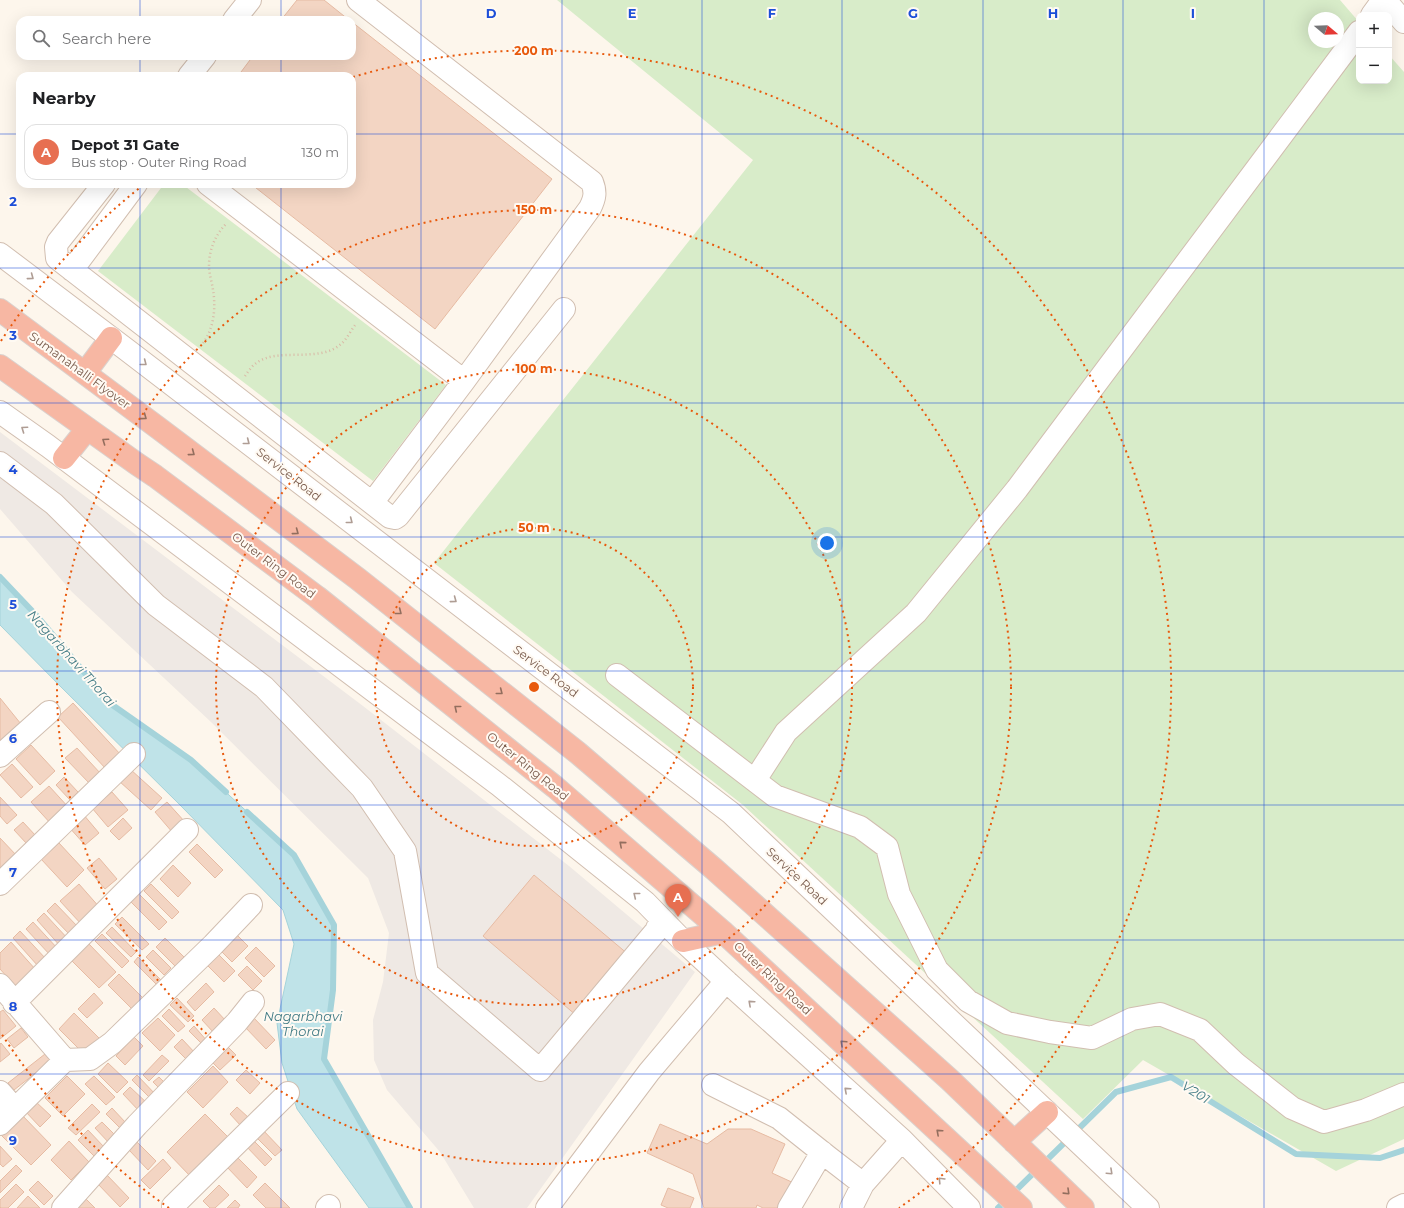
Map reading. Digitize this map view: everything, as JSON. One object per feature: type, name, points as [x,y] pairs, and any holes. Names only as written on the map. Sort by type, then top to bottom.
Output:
[{"type":"highway","name":"Sumanahalli Flyover","points":[[0,310],[358,579],[578,753],[714,869],[950,1080],[1014,1142]]},
{"type":"highway","points":[[84,373],[119,344]]},
{"type":"highway","name":"Outer Ring Road","points":[[0,366],[155,476],[323,602],[556,787],[723,932],[1020,1207]]},
{"type":"highway","points":[[64,458],[87,429]]},
{"type":"highway","points":[[683,941],[723,932]]},
{"type":"highway","points":[[1054,1119],[1014,1142],[1083,1208]]},
{"type":"street","points":[[237,16],[250,0]]},
{"type":"street","points":[[358,0],[592,182],[595,190],[595,199],[590,208],[464,381],[372,503]]},
{"type":"street","points":[[1374,12],[1384,0],[1404,22]]},
{"type":"street","points":[[755,780],[786,732],[916,613],[960,560],[1022,483],[1356,36]]},
{"type":"street","points":[[192,72],[202,60]]},
{"type":"street","points":[[101,188],[58,242],[56,247],[57,258],[390,518],[398,516],[564,310]]},
{"type":"street","points":[[72,270],[133,188]]},
{"type":"street","points":[[213,188],[464,381]]},
{"type":"street","name":"Service Road","points":[[0,254],[731,813],[1148,1208]]},
{"type":"street","points":[[119,344],[144,326]]},
{"type":"street","points":[[0,412],[64,458],[499,786],[645,902],[683,941],[726,981],[902,1140],[969,1208]]},
{"type":"street","points":[[0,463],[54,504],[156,605],[264,686],[362,788],[405,851],[427,973],[540,1070],[656,931],[661,919]]},
{"type":"street","points":[[617,675],[775,796],[860,827],[887,847],[899,894],[937,970],[968,1001],[1007,1023],[1050,1032],[1092,1038],[1132,1019],[1160,1014],[1200,1030],[1236,1064],[1292,1108],[1324,1122],[1366,1110],[1404,1094]]},
{"type":"street","points":[[0,756],[49,712]]},
{"type":"street","points":[[0,884],[134,754]]},
{"type":"street","points":[[14,1003],[187,830]]},
{"type":"street","points":[[0,1092],[7,1116],[65,1060],[90,1059],[112,1043],[213,945],[251,905]]},
{"type":"street","points":[[547,1208],[649,1072],[726,981]]},
{"type":"street","points":[[0,986],[65,1060]]},
{"type":"street","points":[[63,1208],[137,1125],[237,1022],[253,1002]]},
{"type":"street","points":[[713,1085],[779,1118],[863,1184]]},
{"type":"street","points":[[174,1208],[173,1206],[288,1093]]},
{"type":"street","points":[[851,1208],[863,1184],[902,1140]]},
{"type":"street","points":[[789,1208],[822,1152]]},
{"type":"street","points":[[1398,1208],[1404,1205]]},
{"type":"path","points":[[189,362],[205,341],[213,317],[214,305],[209,265],[212,246],[221,229],[240,208]]},
{"type":"path","points":[[230,393],[255,364],[274,357],[324,352],[342,344],[368,307]]},
{"type":"shaded area","points":[[0,432],[363,706],[569,866],[695,972],[527,1208],[474,1208],[440,1152],[387,1090],[374,1060],[373,1020],[383,982],[389,933],[368,878],[211,722],[72,592],[0,509]]},
{"type":"green space","points":[[557,0],[1340,0],[1356,19],[1356,84],[1392,84],[1392,58],[1404,72],[1404,1139],[1336,1171],[1143,1060],[1083,1119],[743,805],[434,563],[753,160]]},
{"type":"green space","points":[[161,188],[187,188],[446,385],[373,481],[98,271]]},
{"type":"water","name":"Nagarbhavi Thorai","points":[[0,577],[36,615],[111,704],[191,760],[294,855],[334,925],[333,993],[324,1059],[410,1208],[369,1208],[297,1109],[282,1063],[277,1023],[294,944],[283,910],[0,625]]},
{"type":"building","points":[[297,0],[324,0],[344,16],[284,16]]},
{"type":"building","points":[[356,25],[552,179],[435,329],[256,188],[356,188],[356,72],[241,72],[250,60],[356,60]]},
{"type":"building","points":[[0,698],[21,724],[0,741]]},
{"type":"building","points":[[73,703],[121,755],[106,769],[58,717]]},
{"type":"building","points":[[31,745],[55,771],[40,785],[16,759]]},
{"type":"building","points":[[77,748],[101,774],[90,784],[65,758]]},
{"type":"building","points":[[12,764],[33,787],[21,798],[0,775]]},
{"type":"building","points":[[130,769],[162,798],[151,810],[119,781]]},
{"type":"building","points":[[64,777],[78,792],[70,800],[56,785]]},
{"type":"building","points":[[49,786],[70,809],[52,825],[31,802]]},
{"type":"building","points":[[112,792],[128,810],[108,827],[92,808]]},
{"type":"building","points":[[0,797],[17,815],[7,824],[0,816]]},
{"type":"building","points":[[167,802],[185,822],[173,833],[155,812]]},
{"type":"building","points":[[83,814],[99,833],[85,845],[68,826]]},
{"type":"building","points":[[123,818],[132,828],[119,840],[110,831]]},
{"type":"building","points":[[23,822],[36,836],[27,844],[14,830]]},
{"type":"building","points":[[0,838],[17,856],[0,872]]},
{"type":"building","points":[[59,843],[84,870],[67,887],[41,859]]},
{"type":"building","points":[[197,844],[223,870],[215,878],[189,852]]},
{"type":"building","points":[[99,858],[117,879],[105,889],[87,868]]},
{"type":"building","points":[[173,865],[191,883],[178,897],[160,879]]},
{"type":"building","points":[[534,875],[629,955],[577,1016],[483,936]]},
{"type":"building","points":[[79,884],[101,909],[82,925],[60,901]]},
{"type":"building","points":[[151,884],[179,912],[172,919],[144,891]]},
{"type":"building","points":[[139,894],[167,922],[159,930],[131,902]]},
{"type":"building","points":[[55,903],[78,927],[70,935],[47,911]]},
{"type":"building","points":[[44,913],[69,940],[61,947],[37,920]]},
{"type":"building","points":[[122,917],[149,944],[142,950],[115,924]]},
{"type":"building","points":[[33,922],[58,949],[51,956],[26,929]]},
{"type":"building","points":[[112,927],[136,952],[131,957],[106,933]]},
{"type":"building","points":[[20,931],[46,959],[38,966],[13,938]]},
{"type":"building","points":[[102,934],[129,961],[122,968],[95,941]]},
{"type":"building","points":[[237,935],[248,946],[232,962],[221,951]]},
{"type":"building","points":[[165,938],[184,957],[175,966],[156,947]]},
{"type":"building","points":[[11,942],[36,970],[17,988],[0,969],[0,953]]},
{"type":"building","points":[[89,944],[116,972],[99,988],[72,961]]},
{"type":"building","points":[[256,947],[275,966],[264,977],[245,958]]},
{"type":"building","points":[[153,950],[171,968],[164,975],[146,957]]},
{"type":"building","points":[[217,953],[235,971],[224,982],[206,964]]},
{"type":"building","points":[[138,957],[162,981],[157,985],[134,962]]},
{"type":"building","points":[[247,966],[262,981],[253,990],[238,975]]},
{"type":"building","points":[[119,974],[144,999],[133,1010],[108,985]]},
{"type":"building","points":[[206,983],[214,992],[195,1011],[187,1002]]},
{"type":"building","points":[[94,993],[103,1003],[87,1018],[78,1009]]},
{"type":"building","points":[[177,998],[194,1016],[188,1022],[170,1005]]},
{"type":"building","points":[[214,1008],[226,1021],[214,1033],[202,1020]]},
{"type":"building","points":[[169,1009],[185,1026],[178,1032],[162,1016]]},
{"type":"building","points":[[3,1010],[16,1026],[0,1039],[0,1012]]},
{"type":"building","points":[[74,1013],[102,1041],[87,1057],[59,1029]]},
{"type":"building","points":[[253,1017],[275,1040],[266,1049],[244,1026]]},
{"type":"building","points":[[158,1018],[175,1035],[160,1051],[142,1033]]},
{"type":"building","points":[[194,1026],[208,1042],[204,1046],[189,1031]]},
{"type":"building","points":[[21,1028],[28,1037],[14,1048],[7,1039]]},
{"type":"building","points":[[134,1037],[143,1046],[125,1065],[116,1056]]},
{"type":"building","points":[[182,1039],[196,1054],[188,1061],[174,1047]]},
{"type":"building","points":[[1,1043],[10,1054],[0,1062],[0,1044]]},
{"type":"building","points":[[227,1046],[236,1055],[220,1070],[211,1061]]},
{"type":"building","points":[[45,1054],[51,1061],[14,1090],[8,1083]]},
{"type":"building","points":[[162,1055],[169,1061],[149,1081],[143,1075]]},
{"type":"building","points":[[108,1063],[128,1082],[117,1093],[98,1074]]},
{"type":"building","points":[[213,1066],[228,1082],[203,1108],[187,1092]]},
{"type":"building","points":[[246,1070],[260,1083],[250,1094],[236,1080]]},
{"type":"building","points":[[137,1075],[157,1096],[152,1100],[132,1080]]},
{"type":"building","points":[[67,1076],[85,1094],[63,1116],[45,1098]]},
{"type":"building","points":[[94,1076],[115,1097],[106,1105],[85,1084]]},
{"type":"building","points":[[159,1077],[166,1084],[161,1090],[153,1082]]},
{"type":"building","points":[[130,1087],[148,1104],[140,1112],[123,1094]]},
{"type":"building","points":[[35,1101],[51,1116],[40,1127],[25,1111]]},
{"type":"building","points":[[92,1104],[100,1112],[76,1135],[68,1128]]},
{"type":"building","points":[[237,1107],[249,1118],[241,1126],[230,1114]]},
{"type":"building","points":[[112,1108],[126,1123],[121,1129],[106,1114]]},
{"type":"building","points":[[20,1113],[51,1145],[31,1165],[0,1134]]},
{"type":"building","points":[[205,1114],[229,1138],[191,1177],[167,1152]]},
{"type":"building","points":[[102,1122],[117,1137],[110,1144],[95,1128]]},
{"type":"building","points":[[660,1124],[707,1144],[728,1129],[751,1129],[785,1144],[772,1173],[796,1184],[785,1208],[763,1208],[757,1205],[756,1208],[704,1208],[693,1174],[647,1153]]},
{"type":"building","points":[[262,1129],[282,1150],[275,1156],[255,1136]]},
{"type":"building","points":[[88,1130],[104,1147],[94,1156],[78,1140]]},
{"type":"building","points":[[251,1138],[272,1159],[265,1166],[245,1145]]},
{"type":"building","points":[[69,1141],[89,1162],[71,1180],[51,1160]]},
{"type":"building","points":[[137,1142],[156,1161],[148,1170],[129,1150]]},
{"type":"building","points":[[0,1146],[12,1159],[3,1167],[0,1164]]},
{"type":"building","points":[[236,1156],[257,1177],[247,1188],[226,1166]]},
{"type":"building","points":[[163,1159],[171,1168],[150,1189],[141,1180]]},
{"type":"building","points":[[16,1165],[22,1171],[0,1193],[0,1181]]},
{"type":"building","points":[[106,1174],[129,1198],[120,1207],[97,1183]]},
{"type":"building","points":[[38,1181],[53,1196],[44,1205],[29,1190]]},
{"type":"building","points":[[265,1183],[290,1208],[266,1208],[253,1195]]},
{"type":"building","points":[[16,1184],[24,1192],[8,1208],[1,1208],[0,1200]]},
{"type":"building","points":[[219,1185],[229,1195],[215,1208],[210,1208],[203,1201]]},
{"type":"building","points":[[668,1188],[694,1198],[690,1208],[668,1208],[661,1205]]},
{"type":"building","points":[[28,1196],[40,1208],[17,1208]]},
{"type":"building","points":[[83,1196],[95,1208],[72,1208]]},
{"type":"building","points":[[235,1200],[240,1205],[238,1208],[227,1208]]},
{"type":"waterway","name":"Nagarbhavi Thorai","points":[[0,577],[36,615],[111,704],[191,760],[226,792]]},
{"type":"waterway","name":"Nagarbhavi Thorai","points":[[247,812],[294,855],[334,925],[333,990],[324,1059],[410,1208]]},
{"type":"waterway","name":"V201","points":[[998,1208],[1116,1092],[1171,1077],[1296,1154],[1380,1158],[1404,1150]]},
{"type":"place","name":"Depot 31 Gate","points":[[678,917]]}]
